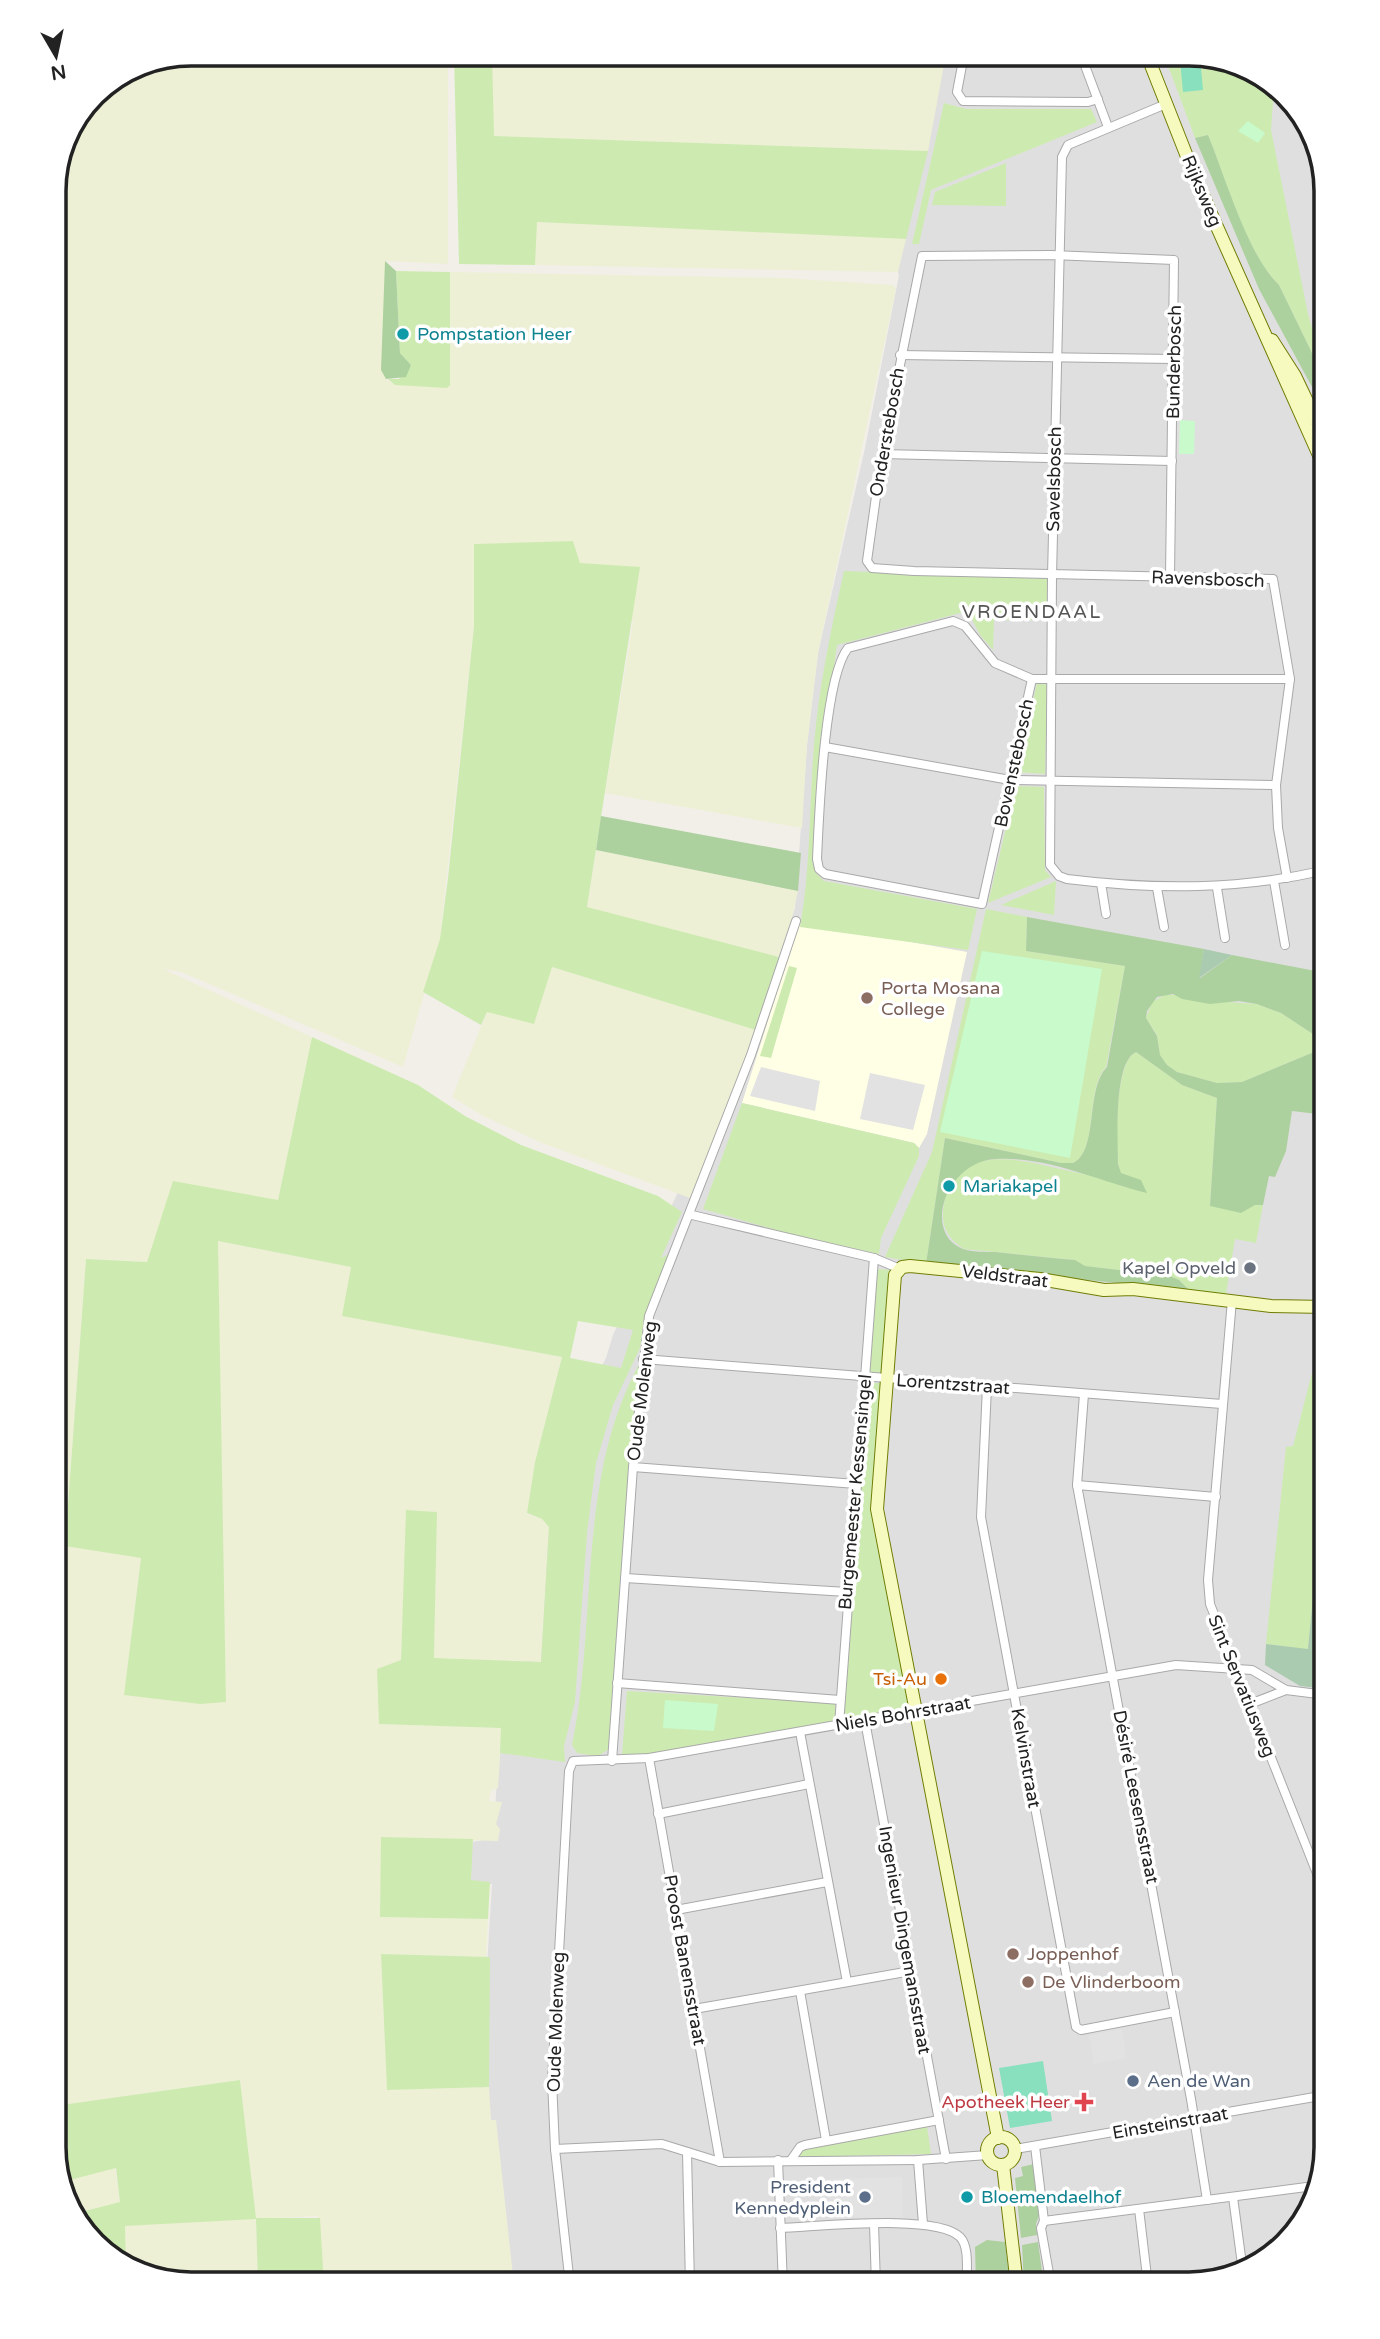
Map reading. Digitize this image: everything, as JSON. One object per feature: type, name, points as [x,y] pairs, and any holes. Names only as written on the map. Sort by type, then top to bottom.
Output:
[{"type":"street","points":[[962,67],[957,92],[963,101],[1098,99]]},
{"type":"street","points":[[1086,67],[1108,127]]},
{"type":"street","name":"Rijksweg","points":[[1152,67],[1262,326],[1268,347],[1314,429]]},
{"type":"street","name":"Savelsbosch","points":[[1166,104],[1068,145],[1064,150],[1054,457],[1051,865],[1059,876],[1067,879],[1157,888],[1217,887],[1274,881],[1314,872]]},
{"type":"street","name":"Onderstebosch","points":[[1052,576],[872,568],[867,561],[867,552],[882,454],[920,258],[928,254],[1062,256]]},
{"type":"street","name":"Bunderbosch","points":[[1062,256],[1170,258],[1176,265],[1170,577]]},
{"type":"street","points":[[900,355],[1174,359]]},
{"type":"street","points":[[882,454],[1172,461]]},
{"type":"street","name":"Ravensbosch","points":[[1052,576],[1273,579],[1290,679],[1276,785],[1287,878]]},
{"type":"street","name":"Bovenstebosch","points":[[953,621],[964,626],[995,663],[1032,679],[982,904],[825,874],[819,869],[817,859],[825,747],[837,673],[848,648],[953,621]]},
{"type":"street","points":[[1032,679],[1290,679]]},
{"type":"street","points":[[825,747],[1010,780],[1276,785]]},
{"type":"street","points":[[1274,881],[1285,945]]},
{"type":"street","points":[[1101,883],[1106,914]]},
{"type":"street","points":[[1217,887],[1225,938]]},
{"type":"street","points":[[1157,888],[1164,927]]},
{"type":"street","name":"Oude Molenweg","points":[[611,1761],[633,1467],[649,1317],[692,1215],[772,999],[796,921]]},
{"type":"street","name":"Veldstraat","points":[[692,1215],[874,1258],[897,1265],[900,1269],[923,1267],[1040,1279],[1104,1290],[1133,1289],[1314,1306]]},
{"type":"street","name":"Burgemeester Kessensingel","points":[[839,1725],[874,1258]]},
{"type":"street","name":"Burgemeester Kessensingel","points":[[900,1269],[894,1278],[877,1509],[998,2138]]},
{"type":"street","name":"Sint Servatiusweg","points":[[1232,1300],[1209,1595],[1233,1668],[1314,1866]]},
{"type":"street","name":"Lorentzstraat","points":[[643,1359],[885,1380],[1222,1404]]},
{"type":"street","name":"Kelvinstraat","points":[[988,1387],[981,1517],[1076,2027],[1081,2030],[1175,2012]]},
{"type":"street","name":"Désiré Leesensstraat","points":[[1084,1394],[1077,1485],[1195,2119],[1207,2200]]},
{"type":"street","points":[[633,1467],[856,1484]]},
{"type":"street","points":[[1077,1485],[1216,1497]]},
{"type":"street","points":[[625,1578],[847,1592]]},
{"type":"street","name":"Niels Bohrstraat","points":[[573,1761],[649,1758],[1176,1665],[1252,1670],[1286,1690]]},
{"type":"street","points":[[617,1683],[840,1700]]},
{"type":"street","points":[[1250,1704],[1286,1690],[1314,1694]]},
{"type":"street","name":"Ingenieur Dingemansstraat","points":[[865,1721],[946,2159]]},
{"type":"street","points":[[800,1732],[846,1982]]},
{"type":"street","name":"Proost Banensstraat","points":[[649,1758],[720,2162]]},
{"type":"street","name":"Oude Molenweg","points":[[569,2272],[555,2149],[552,2080],[569,1771],[573,1761]]},
{"type":"street","points":[[659,1814],[809,1784]]},
{"type":"street","points":[[676,1910],[827,1882]]},
{"type":"street","points":[[694,2009],[911,1971]]},
{"type":"street","points":[[800,1990],[826,2140]]},
{"type":"street","name":"Einsteinstraat","points":[[1015,2149],[1314,2097]]},
{"type":"street","points":[[792,2160],[800,2147],[939,2120]]},
{"type":"street","points":[[998,2138],[1010,2140],[1015,2149],[1013,2158],[1003,2165],[993,2163],[988,2155],[989,2144],[998,2138]]},
{"type":"street","points":[[555,2149],[662,2144],[720,2162],[918,2160],[988,2155]]},
{"type":"street","points":[[1035,2146],[1044,2221],[1041,2228],[1049,2272]]},
{"type":"street","points":[[687,2152],[690,2272]]},
{"type":"street","points":[[778,2160],[782,2272]]},
{"type":"street","points":[[918,2160],[923,2224]]},
{"type":"street","points":[[1003,2165],[1015,2272]]},
{"type":"street","points":[[1044,2221],[1307,2187]]},
{"type":"street","points":[[1233,2197],[1241,2261]]},
{"type":"street","points":[[1139,2209],[1146,2272]]},
{"type":"street","points":[[874,2224],[876,2272]]},
{"type":"street","points":[[780,2228],[923,2224],[945,2229],[961,2238],[965,2244],[966,2272]]},
{"type":"shaded area","points":[[448,66],[448,264],[385,261],[386,379],[395,385],[450,385],[450,272],[783,278],[893,285],[896,289],[818,653],[807,745],[802,828],[605,793],[633,621],[474,626],[440,939],[403,1067],[181,972],[163,969],[312,1037],[278,1200],[147,1262],[86,1259],[66,1527],[67,183],[76,143],[92,115],[109,97],[129,83],[151,73],[175,68]]},
{"type":"shaded area","points":[[492,66],[944,67],[928,151],[493,136]]},
{"type":"shaded area","points":[[940,67],[1213,69],[1244,79],[1271,97],[1292,122],[1307,151],[1314,191],[1314,2148],[1309,2180],[1297,2210],[1271,2242],[1244,2260],[1205,2271],[499,2272],[479,2096],[492,1884],[467,1887],[473,1842],[493,1838],[499,1751],[569,1426],[606,1358],[613,1335],[756,1020],[795,908],[807,745],[818,653],[865,448],[899,275],[897,270]]},
{"type":"shaded area","points":[[536,222],[906,239],[898,272],[535,265]]},
{"type":"shaded area","points":[[596,850],[798,891],[783,958],[587,908]]},
{"type":"shaded area","name":"Porta Mosana College","points":[[799,922],[967,952],[927,1134],[919,1148],[914,1143],[742,1103]]},
{"type":"shaded area","points":[[1204,949],[1232,955],[1199,978]]},
{"type":"shaded area","points":[[552,967],[759,1031],[690,1198],[542,1143],[483,1116],[452,1097],[487,1012]]},
{"type":"shaded area","points":[[761,1067],[820,1081],[815,1111],[750,1096]]},
{"type":"shaded area","points":[[870,1073],[925,1085],[913,1130],[860,1119]]},
{"type":"shaded area","points":[[217,1241],[351,1267],[343,1316],[562,1357],[535,1462],[527,1514],[542,1519],[549,1527],[541,1662],[434,1658],[437,1512],[407,1510],[401,1660],[379,1724],[502,1728],[498,1788],[491,1790],[489,1801],[502,1802],[496,1824],[500,1829],[498,1841],[382,1837],[380,1917],[488,1919],[486,1957],[381,1954],[387,2090],[489,2087],[491,2120],[496,2120],[513,2272],[323,2272],[318,2216],[256,2219],[258,2272],[167,2270],[136,2260],[125,2253],[124,2226],[256,2218],[240,2080],[66,2104],[66,1545],[141,1557],[124,1695],[226,1701]]},
{"type":"shaded area","points":[[1314,1587],[1314,1688],[1300,1686],[1265,1665],[1266,1644],[1308,1649]]},
{"type":"shaded area","points":[[1122,2029],[1127,2058],[1094,2064],[1089,2035]]},
{"type":"shaded area","points":[[115,2167],[120,2202],[84,2211],[71,2179]]},
{"type":"shaded area","name":"President Kennedyplein","points":[[902,2177],[903,2218],[829,2219],[827,2179]]},
{"type":"green space","points":[[454,66],[492,66],[494,136],[928,151],[906,239],[537,222],[535,265],[459,264]]},
{"type":"green space","points":[[1168,67],[1197,67],[1229,73],[1244,79],[1273,99],[1271,130],[1308,314],[1314,331],[1314,357],[1279,285],[1268,272],[1247,236],[1208,135],[1195,138]]},
{"type":"green space","points":[[1181,67],[1201,67],[1203,90],[1183,92]]},
{"type":"green space","points":[[944,103],[966,109],[1091,109],[1097,122],[931,190],[919,244],[912,244]]},
{"type":"green space","points":[[1248,121],[1265,133],[1258,143],[1238,131]]},
{"type":"green space","points":[[1208,135],[1247,236],[1268,272],[1279,285],[1314,357],[1314,391],[1259,289],[1195,138]]},
{"type":"green space","points":[[1006,163],[1006,206],[932,205],[935,192]]},
{"type":"green space","points":[[385,261],[396,271],[400,353],[411,365],[406,377],[386,379],[381,370]]},
{"type":"green space","points":[[396,271],[450,272],[450,385],[447,388],[395,385],[388,379],[399,379],[411,365],[400,353]]},
{"type":"green space","points":[[1180,420],[1195,421],[1194,454],[1179,454]]},
{"type":"green space","points":[[573,541],[580,563],[640,567],[587,907],[783,958],[759,1031],[552,967],[534,1024],[487,1012],[481,1025],[423,992],[440,939],[448,878],[474,626],[474,544]]},
{"type":"green space","points":[[844,571],[1049,579],[1048,620],[994,620],[993,650],[980,635],[968,611],[837,645],[816,797],[815,872],[824,881],[977,909],[968,950],[800,927],[808,859],[816,723]]},
{"type":"green space","points":[[1037,683],[1047,685],[1045,774],[1017,772]]},
{"type":"green space","points":[[1016,786],[1044,787],[1045,870],[1051,877],[988,903]]},
{"type":"green space","points":[[601,816],[801,853],[798,891],[596,850]]},
{"type":"green space","points":[[1056,881],[1054,915],[1001,905]]},
{"type":"green space","points":[[986,909],[1027,917],[1026,951],[1125,966],[1106,1067],[1096,1090],[1086,1146],[1081,1156],[1073,1163],[1061,1163],[945,1138],[926,1264],[885,1257],[932,1152]]},
{"type":"green space","points":[[1027,917],[1204,949],[1200,978],[1232,955],[1314,971],[1314,1035],[1281,1013],[1239,1001],[1210,1004],[1182,999],[1173,994],[1157,997],[1147,1011],[1146,1018],[1157,1036],[1160,1055],[1167,1065],[1177,1072],[1217,1083],[1242,1082],[1314,1052],[1314,1114],[1292,1111],[1286,1151],[1275,1177],[1269,1176],[1263,1205],[1255,1205],[1241,1213],[1210,1206],[1217,1098],[1182,1085],[1136,1052],[1123,1070],[1120,1086],[1118,1164],[1121,1173],[1141,1180],[1147,1193],[1054,1165],[996,1159],[979,1163],[964,1172],[953,1184],[945,1198],[942,1214],[944,1228],[950,1240],[963,1249],[1075,1260],[1085,1266],[1170,1276],[1179,1280],[1189,1290],[926,1264],[945,1138],[1061,1163],[1073,1163],[1081,1156],[1089,1133],[1096,1090],[1107,1067],[1125,966],[1026,951]]},
{"type":"green space","points":[[982,951],[1102,969],[1070,1158],[940,1132]]},
{"type":"green space","points":[[789,966],[797,968],[771,1058],[760,1056]]},
{"type":"green space","points":[[1165,995],[1179,995],[1182,999],[1257,1004],[1281,1013],[1314,1035],[1314,1052],[1242,1082],[1217,1083],[1177,1072],[1167,1065],[1160,1055],[1157,1035],[1146,1018],[1152,1002]]},
{"type":"green space","points":[[312,1037],[418,1085],[465,1116],[521,1145],[658,1196],[682,1212],[661,1258],[671,1253],[644,1321],[640,1348],[613,1405],[596,1463],[587,1533],[575,1702],[564,1746],[565,1762],[500,1753],[501,1728],[379,1724],[377,1669],[401,1660],[406,1510],[437,1512],[434,1658],[541,1662],[549,1527],[542,1519],[527,1513],[535,1462],[562,1357],[342,1316],[351,1267],[218,1241],[226,1702],[200,1704],[124,1695],[141,1558],[66,1546],[86,1259],[147,1262],[173,1181],[278,1200]],"holes":[[[578,1321],[633,1330],[621,1368],[570,1358]]]},
{"type":"green space","points":[[1136,1052],[1182,1085],[1217,1098],[1210,1206],[1263,1205],[1256,1243],[1235,1239],[1226,1294],[1189,1290],[1179,1280],[1170,1276],[1084,1266],[1075,1260],[964,1249],[953,1240],[944,1225],[944,1204],[950,1185],[961,1172],[974,1164],[1007,1159],[1025,1161],[1094,1177],[1127,1188],[1118,1162],[1118,1102],[1124,1070],[1129,1058]]},
{"type":"green space","points":[[742,1103],[914,1143],[919,1148],[919,1156],[881,1238],[879,1254],[790,1234],[703,1209]]},
{"type":"green space","points":[[877,1269],[891,1270],[881,1376],[868,1375]]},
{"type":"green space","points":[[640,1363],[609,1749],[598,1756],[577,1753],[572,1745],[585,1649],[597,1501],[606,1453],[620,1407]]},
{"type":"green space","points":[[1314,1373],[1314,1587],[1308,1650],[1266,1644],[1286,1447],[1293,1446]]},
{"type":"green space","points":[[868,1383],[881,1383],[874,1483],[911,1708],[843,1720]]},
{"type":"green space","points":[[627,1691],[835,1703],[835,1721],[640,1756],[622,1755]]},
{"type":"green space","points":[[665,1700],[718,1704],[714,1731],[663,1728]]},
{"type":"green space","points":[[381,1837],[473,1839],[471,1880],[490,1882],[488,1919],[380,1917]]},
{"type":"green space","points":[[381,1954],[490,1957],[489,2087],[387,2090]]},
{"type":"green space","points":[[1043,2061],[1052,2121],[1010,2128],[999,2068]]},
{"type":"green space","points":[[240,2080],[256,2218],[320,2218],[323,2272],[258,2272],[256,2219],[125,2226],[126,2253],[122,2251],[97,2230],[84,2211],[120,2202],[116,2168],[71,2180],[66,2148],[66,2104]]},
{"type":"green space","points":[[927,2126],[931,2154],[797,2157],[802,2149],[819,2144]]},
{"type":"green space","points":[[1034,2164],[1041,2210],[1036,2224],[1037,2235],[1021,2238],[1015,2178],[1023,2176],[1021,2167]]},
{"type":"green space","points":[[987,2240],[1005,2242],[1008,2272],[976,2272],[975,2247]]},
{"type":"green space","points":[[1038,2242],[1042,2272],[1023,2272],[1022,2245]]},
{"type":"place","name":"Pompstation Heer","points":[[403,334]]},
{"type":"place","name":"Porta Mosana College","points":[[867,998]]},
{"type":"place","name":"Mariakapel","points":[[949,1186]]},
{"type":"place","name":"Kapel Opveld","points":[[1250,1268]]},
{"type":"place","name":"Tsi-Au","points":[[941,1679]]},
{"type":"place","name":"Joppenhof","points":[[1013,1954]]},
{"type":"place","name":"De Vlinderboom","points":[[1028,1982]]},
{"type":"place","name":"Aen de Wan","points":[[1133,2081]]},
{"type":"place","name":"Apotheek Heer","points":[[1084,2102]]},
{"type":"place","name":"President Kennedyplein","points":[[865,2197]]},
{"type":"place","name":"Bloemendaelhof","points":[[967,2197]]},
{"type":"district","name":"VROENDAAL","points":[[1032,611]]}]
